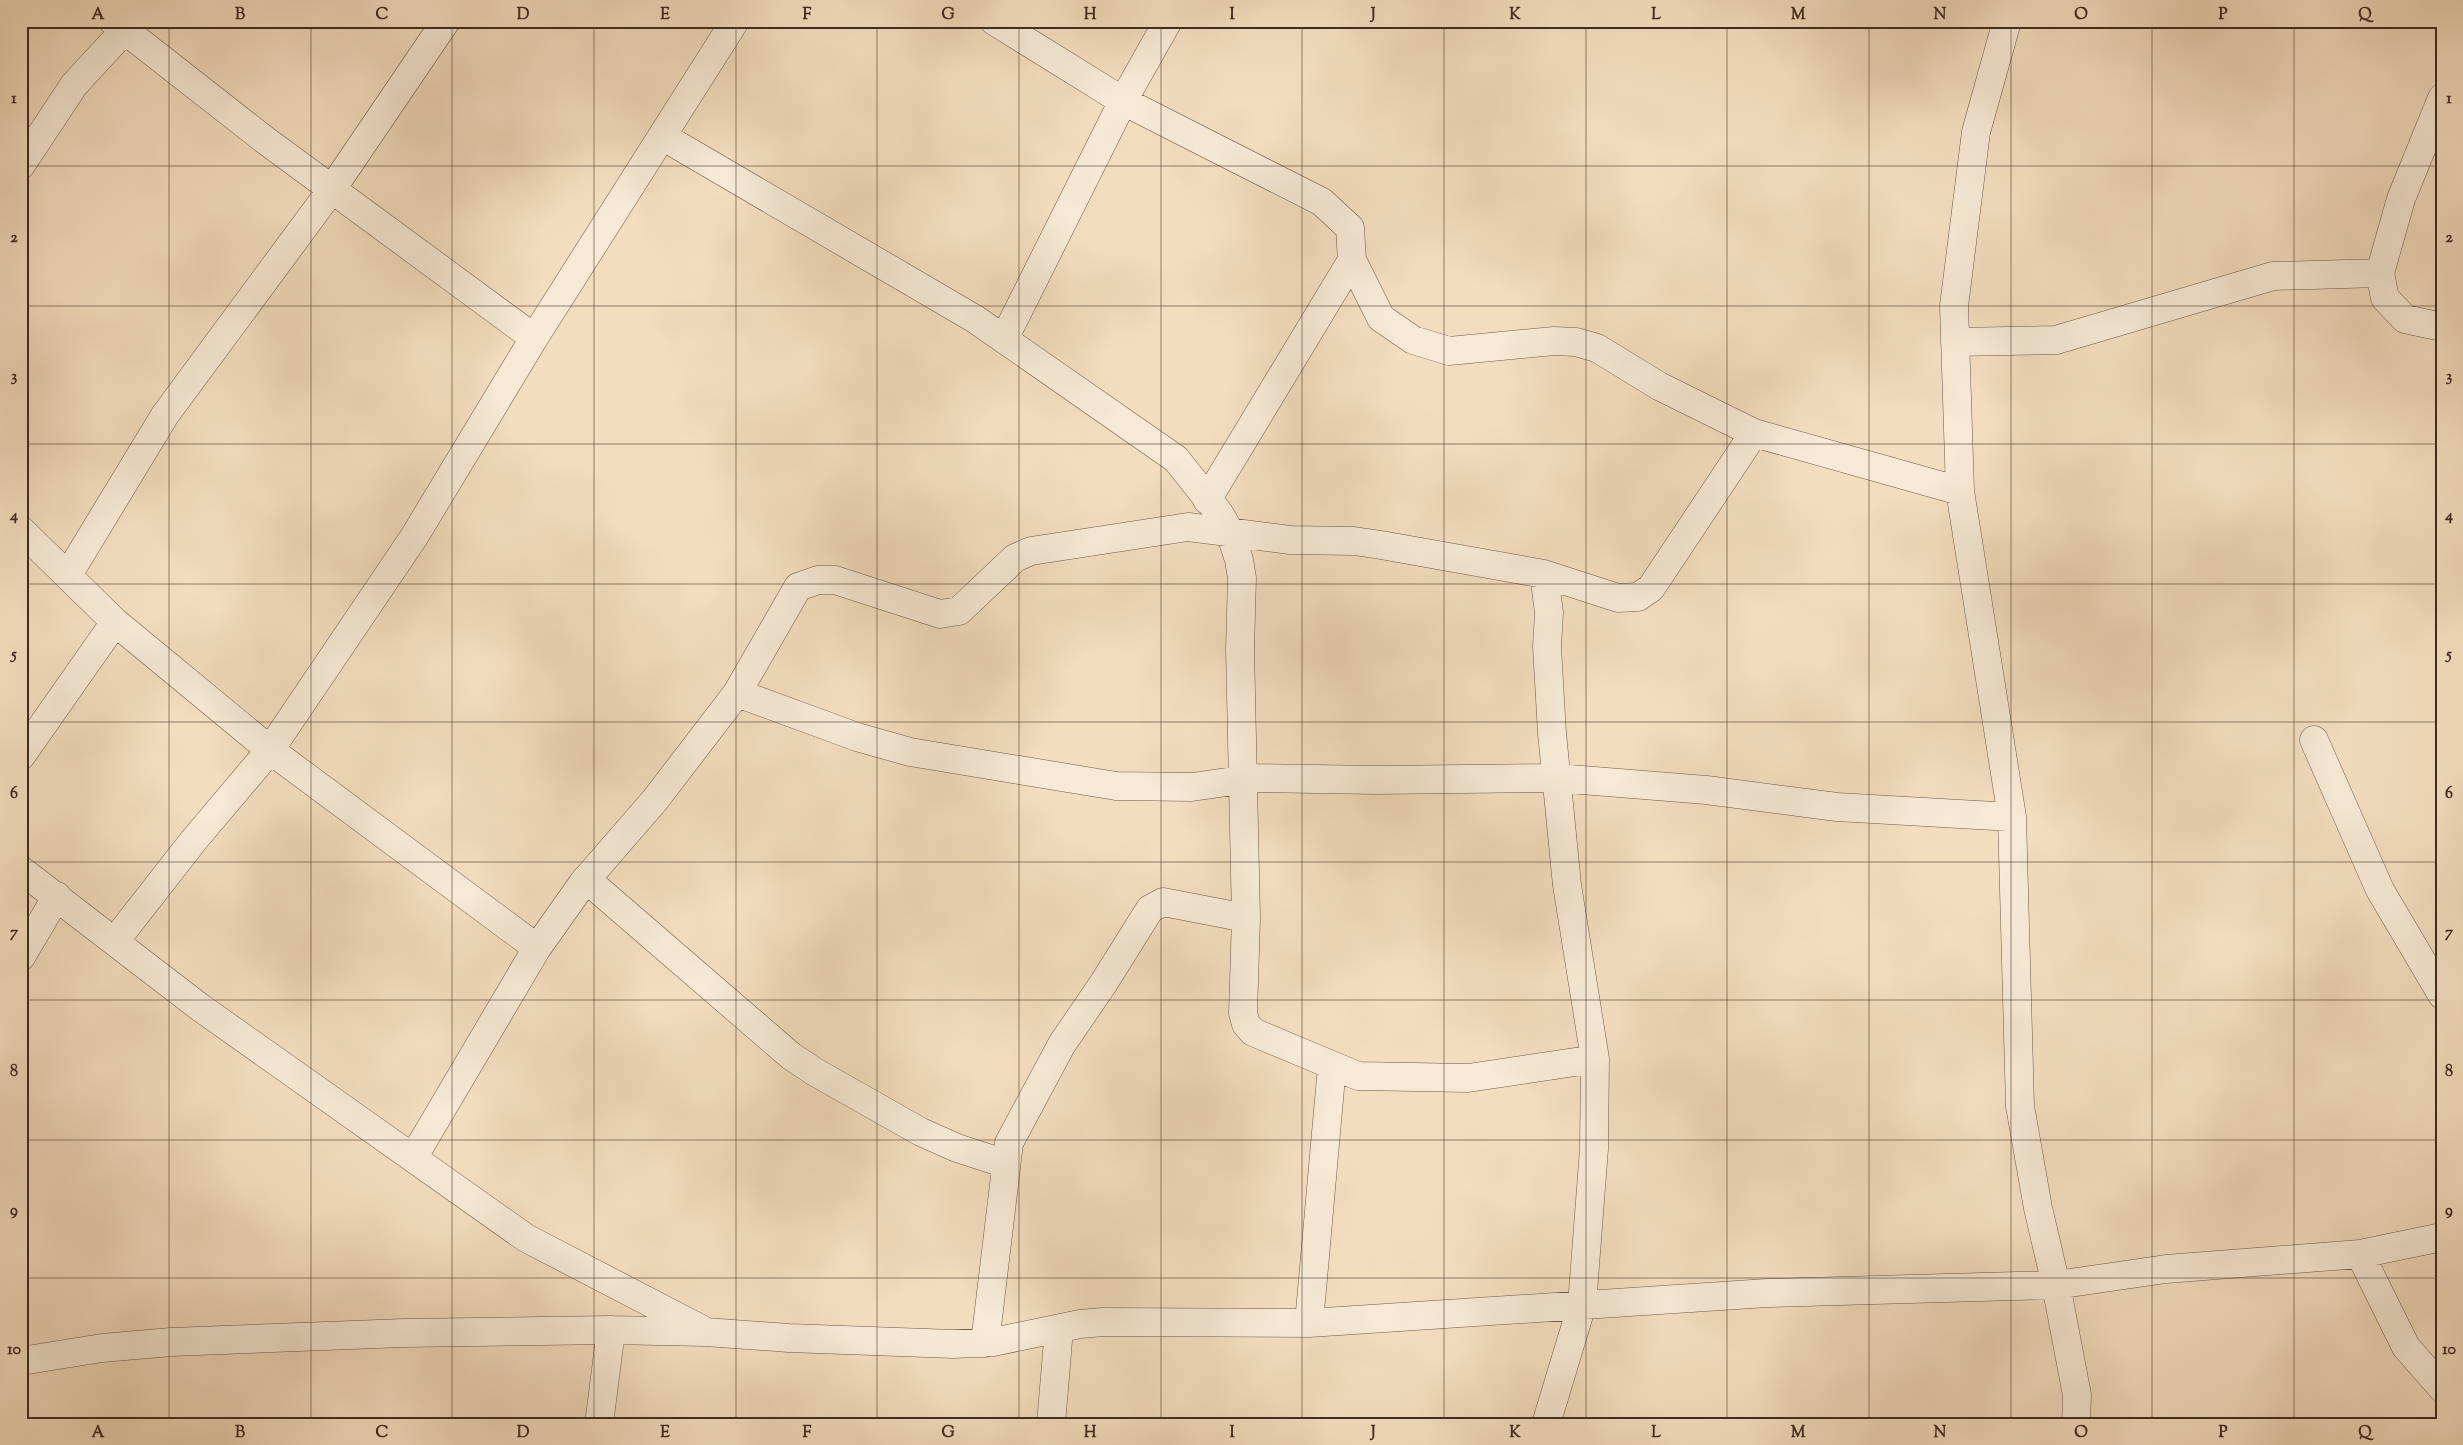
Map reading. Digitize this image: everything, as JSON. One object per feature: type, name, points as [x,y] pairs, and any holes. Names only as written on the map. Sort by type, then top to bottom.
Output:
[{"type":"street","points":[[68,575],[164,415],[332,189],[446,21]]},
{"type":"street","points":[[115,941],[194,840],[270,750],[414,536],[534,338],[735,21]]},
{"type":"street","points":[[994,21],[1123,101],[1322,202],[1350,228],[1352,260],[1381,318],[1413,340],[1450,351],[1554,340],[1576,342],[1597,348],[1659,386],[1754,433],[1960,491]]},
{"type":"street","points":[[1004,339],[1123,101],[1168,21]]},
{"type":"street","points":[[2007,21],[1976,132],[1954,306],[1960,491],[2012,817],[2020,1106],[2038,1208],[2056,1285],[2077,1395],[2076,1424]]},
{"type":"street","points":[[21,165],[74,85],[124,25],[265,140],[534,338]]},
{"type":"street","points":[[2442,98],[2402,199],[2380,272],[2385,298],[2405,319],[2442,327]]},
{"type":"street","points":[[662,136],[975,319],[1004,339],[1176,459],[1230,532],[1240,560],[1242,578],[1240,649],[1241,781],[1246,918],[1243,1012],[1246,1024],[1253,1032],[1358,1076],[1468,1078],[1595,1058]]},
{"type":"street","points":[[1207,500],[1352,260]]},
{"type":"street","points":[[1955,342],[2056,340],[2273,276],[2380,272]]},
{"type":"street","points":[[413,1158],[537,948],[586,879],[655,800],[737,693],[798,587],[818,580],[835,580],[940,614],[959,611],[1015,558],[1031,550],[1188,527],[1290,540],[1354,541],[1544,574],[1618,598],[1638,597],[1651,588],[1754,433]]},
{"type":"street","points":[[21,530],[115,622],[270,750],[537,948]]},
{"type":"street","points":[[1544,574],[1549,613],[1547,647],[1556,778],[1567,885],[1595,1058],[1594,1149],[1582,1305],[1546,1424]]},
{"type":"street","points":[[21,756],[115,622]]},
{"type":"street","points":[[737,693],[857,737],[910,752],[1116,786],[1192,787],[1255,778],[1377,780],[1556,778],[1706,790],[1837,806],[2012,817]]},
{"type":"street","points":[[2314,740],[2380,890],[2442,995]]},
{"type":"street","points":[[21,870],[201,1008],[526,1238],[706,1332]]},
{"type":"street","points":[[586,879],[799,1061],[921,1132],[956,1148],[1006,1164]]},
{"type":"street","points":[[21,957],[57,896]]},
{"type":"street","points":[[985,1343],[1009,1143],[1062,1044],[1103,984],[1150,909],[1163,902],[1246,918]]},
{"type":"street","points":[[1309,1323],[1332,1066]]},
{"type":"street","points":[[21,1361],[102,1348],[171,1342],[404,1333],[611,1330],[706,1332],[789,1338],[954,1344],[985,1343],[1080,1324],[1112,1322],[1309,1323],[1767,1293],[2056,1285],[2166,1269],[2360,1254],[2442,1237]]},
{"type":"street","points":[[2360,1254],[2406,1347],[2442,1388]]},
{"type":"street","points":[[1051,1424],[1059,1329]]},
{"type":"street","points":[[600,1424],[611,1330]]}]
